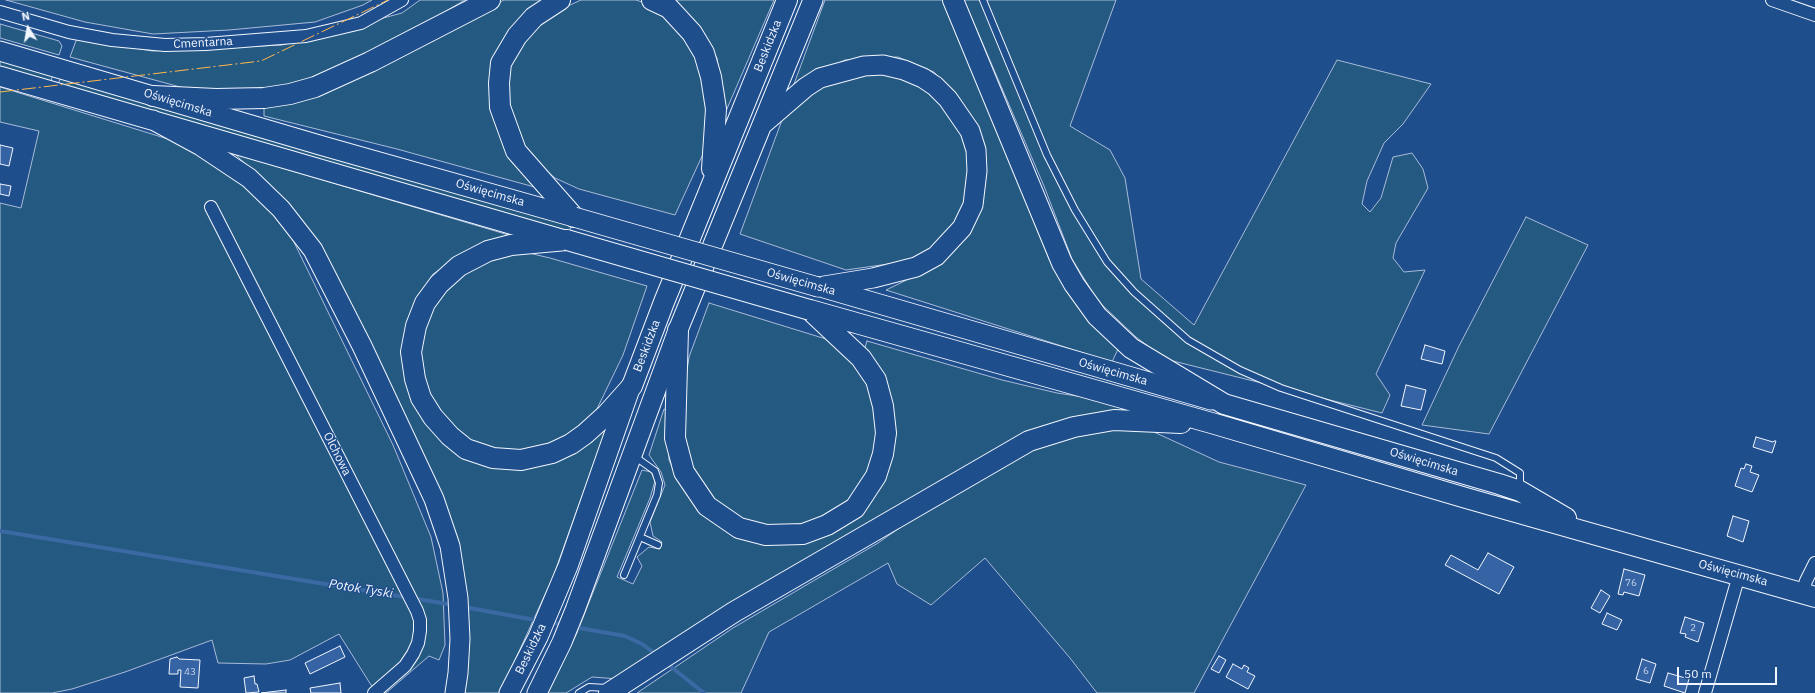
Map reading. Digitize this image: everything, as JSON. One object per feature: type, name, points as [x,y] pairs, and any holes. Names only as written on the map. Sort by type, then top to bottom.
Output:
[{"type":"highway","points":[[152,96],[216,99],[264,98],[290,94],[315,87],[370,62],[490,0]]},
{"type":"highway","points":[[560,0],[534,17],[517,36],[501,63],[500,107],[516,151],[574,217]]},
{"type":"highway","points":[[652,0],[669,8],[692,34],[704,52],[711,77],[716,109],[711,188]]},
{"type":"highway","name":"Beskidzka","points":[[632,386],[787,0]]},
{"type":"highway","points":[[953,0],[1062,263],[1074,284],[1097,316],[1131,348],[1224,404]]},
{"type":"highway","points":[[567,240],[511,245],[488,251],[459,266],[439,284],[425,303],[416,326],[411,352],[415,379],[421,398],[433,417],[450,436],[466,449],[493,458],[521,460],[552,453],[571,444],[585,434],[606,415],[632,386]]},
{"type":"highway","name":"Oświęcimska","points":[[567,240],[1809,595]]},
{"type":"highway","points":[[678,330],[675,438],[684,472],[707,506],[739,528],[766,535],[803,534],[827,525],[855,508],[876,476],[883,454],[886,433],[884,406],[876,380],[861,358],[810,310]]},
{"type":"highway","name":"Oświęcimska","points":[[1224,404],[1329,433],[1520,491],[1594,534]]},
{"type":"highway","points":[[612,691],[734,612],[1029,441],[1074,426],[1114,420],[1215,424]]},
{"type":"main road","name":"Beskidzka","points":[[537,693],[562,642],[575,610],[678,330],[813,0]]},
{"type":"main road","name":"Oświęcimska","points":[[0,51],[323,146],[1224,404]]},
{"type":"main road","points":[[761,126],[806,87],[820,78],[864,66],[883,65],[904,70],[923,78],[935,86],[948,99],[970,131],[976,150],[978,171],[972,205],[962,228],[936,256],[916,267],[874,278],[818,287]]},
{"type":"main road","name":"Oświęcimska","points":[[0,76],[567,240]]},
{"type":"main road","points":[[153,120],[201,146],[249,178],[281,209],[313,250],[362,346],[434,499],[450,546],[458,598],[460,639],[455,693]]},
{"type":"main road","name":"Beskidzka","points":[[509,693],[538,637],[553,603],[594,495],[632,386]]},
{"type":"street","name":"Cmentarna","points":[[0,12],[70,32],[112,40],[165,45],[206,44],[306,36],[361,23],[402,0]]},
{"type":"street","points":[[1772,0],[1815,15]]},
{"type":"street","name":"Olchowa","points":[[211,207],[417,611],[420,620],[420,631],[413,654],[405,666],[374,693]]},
{"type":"street","name":"Oświęcimska","points":[[1809,595],[1806,581],[1815,563]]},
{"type":"street","points":[[1705,693],[1739,576]]},
{"type":"lane","points":[[982,0],[1047,155],[1075,210],[1107,262],[1134,292],[1188,340],[1240,370],[1281,388],[1496,458],[1520,473],[1520,491]]},
{"type":"lane","points":[[624,575],[657,495],[660,483],[655,471],[633,455]]},
{"type":"lane","points":[[640,536],[658,545]]},
{"type":"lane","points":[[579,693],[590,687],[612,691]]},
{"type":"shaded area","points":[[6,0],[372,0],[363,5],[315,22],[229,30],[153,34],[85,22]]},
{"type":"shaded area","points":[[420,0],[465,0],[405,35],[329,74],[259,92],[184,88],[70,57],[77,38],[152,51],[282,45],[402,13]]},
{"type":"shaded area","points":[[504,0],[550,0],[493,66],[538,188],[397,149],[264,116],[264,108],[330,87]]},
{"type":"shaded area","points":[[581,0],[636,0],[654,6],[695,45],[709,99],[703,154],[675,215],[579,189],[555,178],[530,157],[513,127],[505,100],[508,69],[525,36],[544,17]]},
{"type":"shaded area","points":[[672,0],[774,0],[726,111],[722,99],[717,58],[699,26]]},
{"type":"shaded area","points":[[825,0],[944,0],[1049,259],[1077,306],[1119,347],[1112,362],[886,290],[915,276],[977,215],[962,104],[934,72],[898,57],[845,60],[794,84]]},
{"type":"shaded area","points":[[964,0],[1116,0],[1070,126],[1110,150],[1125,178],[1141,279],[1194,325],[1337,60],[1431,84],[1403,124],[1384,143],[1367,181],[1362,204],[1370,212],[1381,198],[1393,157],[1412,153],[1423,169],[1428,188],[1396,243],[1393,258],[1404,272],[1425,270],[1376,374],[1390,395],[1382,413],[1165,359],[1136,337],[1098,301],[1072,259],[1044,186]]},
{"type":"shaded area","points":[[0,24],[59,41],[62,46],[59,55],[0,38]]},
{"type":"shaded area","points":[[0,60],[53,75],[50,83],[0,68]]},
{"type":"shaded area","points":[[880,72],[924,87],[945,107],[966,137],[971,167],[968,200],[948,234],[916,260],[846,270],[740,234],[782,120],[805,97],[841,77]]},
{"type":"shaded area","points":[[60,78],[572,225],[569,231],[58,86]]},
{"type":"shaded area","points":[[0,87],[184,144],[222,167],[259,199],[289,232],[393,445],[431,537],[443,593],[445,645],[439,660],[429,656],[386,693],[376,693],[339,634],[290,660],[266,664],[218,663],[212,640],[125,672],[72,689],[52,693],[0,693],[0,203],[21,208],[39,131],[0,122]]},
{"type":"shaded area","points":[[235,154],[512,236],[479,246],[433,274],[411,311],[404,349],[439,436],[530,466],[607,426],[553,577],[500,693],[464,693],[460,564],[276,193]]},
{"type":"shaded area","points":[[1526,217],[1588,245],[1489,434],[1422,425],[1459,346]]},
{"type":"shaded area","points":[[516,250],[550,258],[647,286],[623,355],[595,413],[551,447],[508,454],[475,447],[450,427],[423,391],[420,327],[459,273]]},
{"type":"shaded area","points":[[709,303],[826,339],[856,361],[873,394],[880,433],[868,477],[842,507],[807,523],[765,528],[729,513],[711,500],[689,468],[682,436],[683,398],[689,357]]},
{"type":"shaded area","points":[[867,341],[1002,380],[1057,393],[1097,399],[1150,415],[1063,424],[619,679],[592,677],[566,693],[545,693],[576,635],[642,470],[651,472],[655,481],[650,498],[617,577],[633,584],[642,566],[637,557],[649,547],[660,549],[662,542],[653,536],[650,522],[665,485],[661,472],[649,455],[664,409],[668,411],[669,460],[683,489],[709,519],[818,538],[885,475],[864,351]]},
{"type":"shaded area","points":[[1141,426],[1219,462],[1306,485],[1194,693],[1097,693],[1070,658],[985,558],[931,605],[897,584],[888,563],[769,632],[741,693],[637,693],[733,628],[878,543],[958,487],[1031,447],[1078,432]]},
{"type":"building","points":[[0,145],[13,148],[9,166],[0,164]]},
{"type":"building","points":[[0,184],[11,186],[9,196],[0,194]]},
{"type":"building","points":[[1425,345],[1445,351],[1442,364],[1421,359]]},
{"type":"building","points":[[1406,385],[1426,390],[1421,410],[1401,406]]},
{"type":"building","points":[[1756,437],[1773,442],[1776,441],[1772,453],[1753,447]]},
{"type":"building","points":[[1746,464],[1752,466],[1750,472],[1759,475],[1752,492],[1735,486],[1741,468],[1744,469]]},
{"type":"building","points":[[1733,516],[1749,521],[1743,542],[1727,536]]},
{"type":"building","points":[[1488,553],[1514,567],[1499,594],[1445,565],[1451,555],[1478,570]]},
{"type":"building","points":[[1624,569],[1645,575],[1639,596],[1624,592],[1623,595],[1618,594]]},
{"type":"building","points":[[1601,590],[1610,596],[1600,613],[1591,608]]},
{"type":"building","points":[[1607,613],[1622,620],[1617,630],[1602,624]]},
{"type":"building","points":[[1685,617],[1704,623],[1698,642],[1685,637],[1686,634],[1680,633]]},
{"type":"building","points":[[340,646],[345,657],[310,674],[305,663]]},
{"type":"building","points":[[1219,656],[1226,660],[1219,673],[1211,669]]},
{"type":"building","points":[[177,657],[179,659],[200,660],[198,688],[180,687],[181,670],[178,670],[178,674],[169,674],[170,659]]},
{"type":"building","points":[[1642,659],[1656,664],[1650,683],[1636,679]]},
{"type":"building","points":[[1233,664],[1242,669],[1244,665],[1249,668],[1247,672],[1255,676],[1248,689],[1226,677]]},
{"type":"building","points":[[1668,673],[1689,679],[1685,693],[1664,686]]},
{"type":"building","points":[[254,676],[255,684],[257,684],[259,692],[246,693],[244,678]]},
{"type":"building","points":[[340,683],[341,693],[311,693],[310,688]]},
{"type":"building","points":[[286,690],[286,693],[261,693]]},
{"type":"waterway","name":"Potok Tyski","points":[[0,531],[454,605]]},
{"type":"waterway","name":"Potok Tyski","points":[[464,607],[540,621]]},
{"type":"waterway","name":"Potok Tyski","points":[[549,622],[564,625]]},
{"type":"waterway","name":"Potok Tyski","points":[[574,627],[625,636],[642,644],[657,655]]},
{"type":"waterway","name":"Potok Tyski","points":[[665,662],[704,693]]},
{"type":"power","points":[[0,92],[261,61],[388,0]]}]
